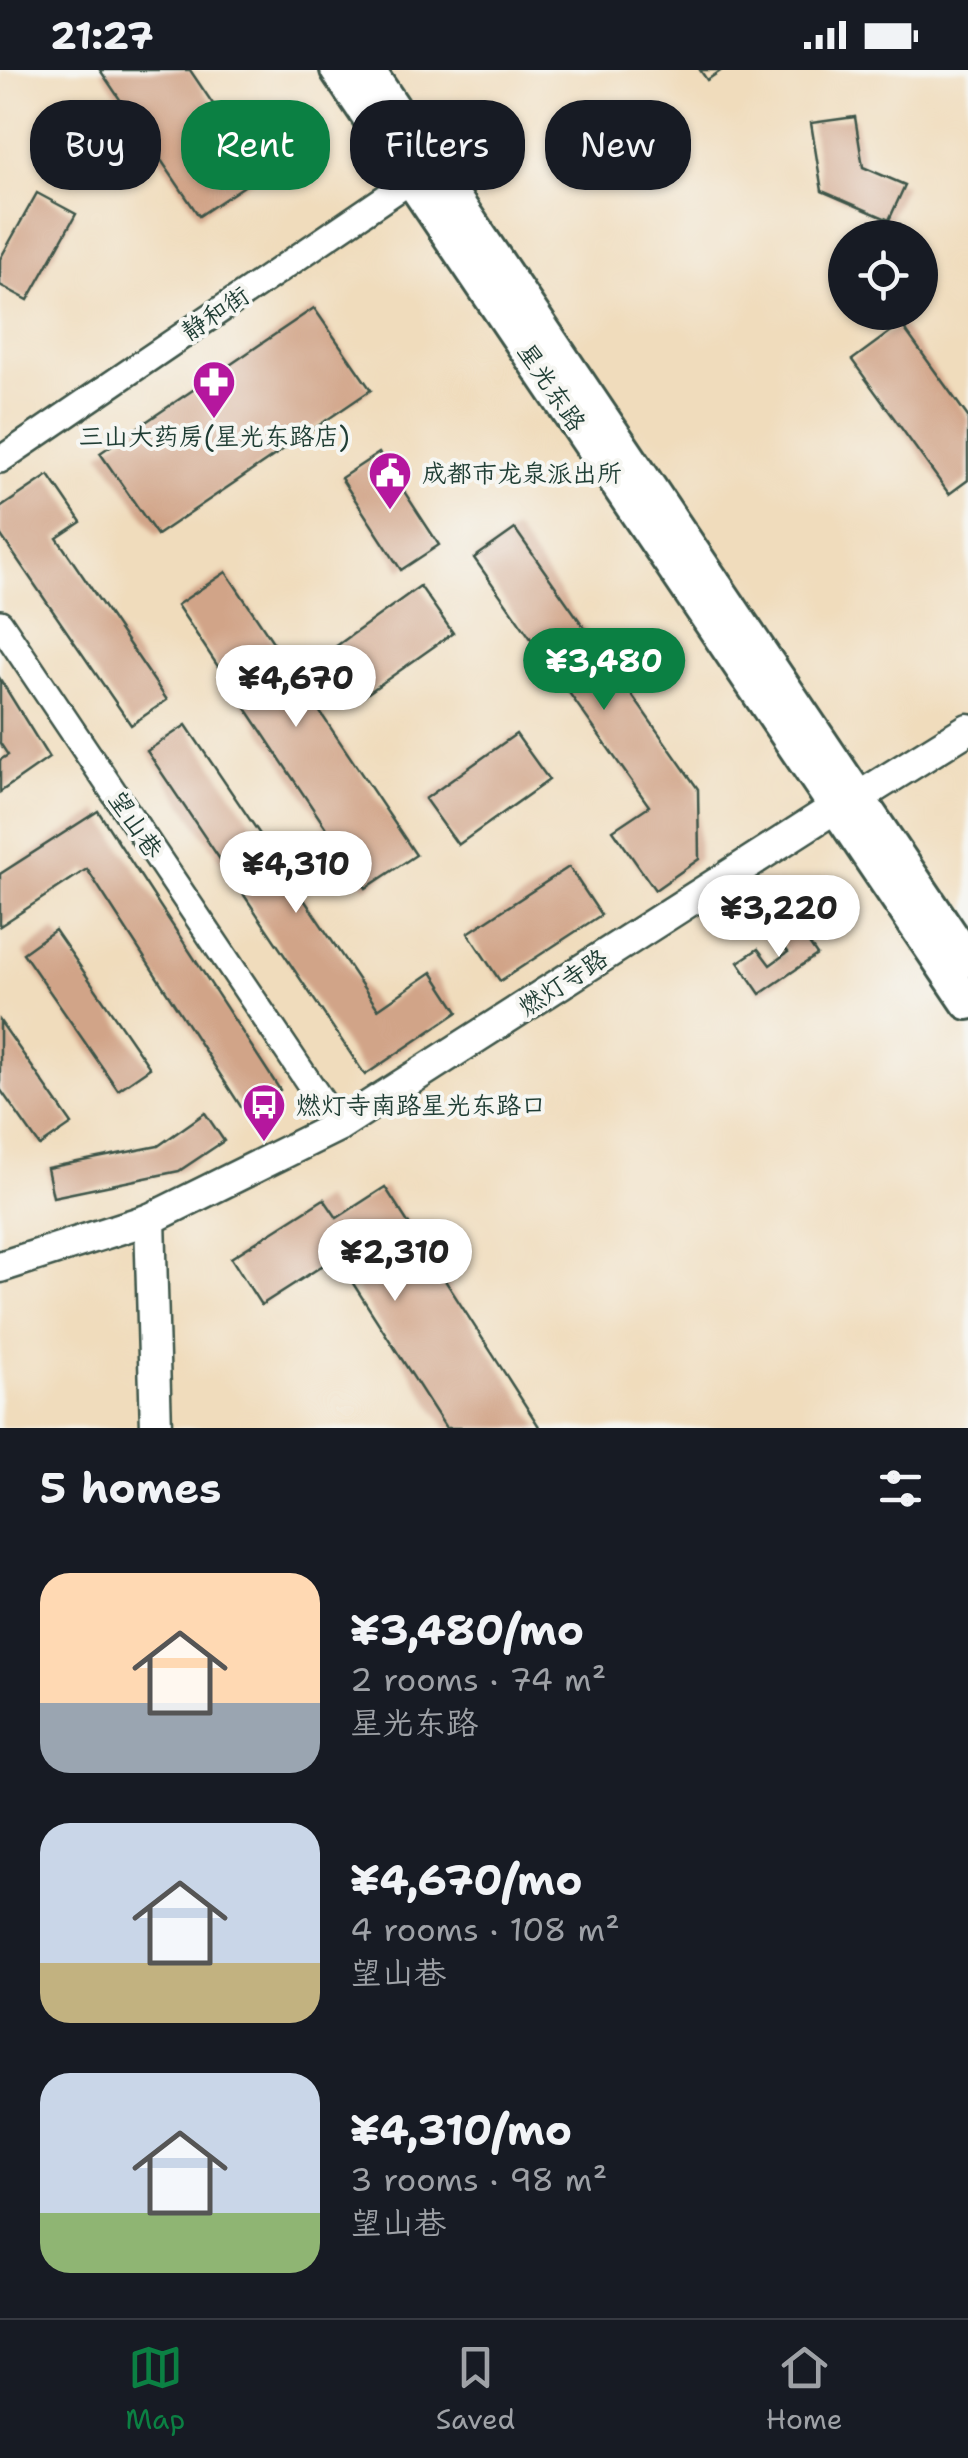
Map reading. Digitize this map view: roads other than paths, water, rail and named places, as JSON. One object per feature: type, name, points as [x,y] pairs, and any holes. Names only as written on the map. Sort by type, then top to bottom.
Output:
[{"type":"main road","name":"星光东路","points":[[337,70],[361,100]]},
{"type":"main road","name":"星光东路","points":[[368,70],[383,100]]},
{"type":"main road","name":"星光东路","points":[[433,190],[848,802],[968,960]]},
{"type":"main road","name":"星光东路","points":[[848,802],[968,1003]]},
{"type":"street","name":"静和街","points":[[0,460],[396,190]]},
{"type":"street","name":"望山巷","points":[[0,623],[338,1126]]},
{"type":"street","name":"燃灯寺路","points":[[0,1267],[150,1219],[338,1126],[968,729]]},
{"type":"street","points":[[150,1219],[156,1428]]},
{"type":"place","name":"三山大药房(星光东路店)","points":[[214,420]]},
{"type":"place","name":"成都市龙泉派出所","points":[[390,511]]},
{"type":"place","name":"燃灯寺南路星光东路口","points":[[264,1143]]}]
